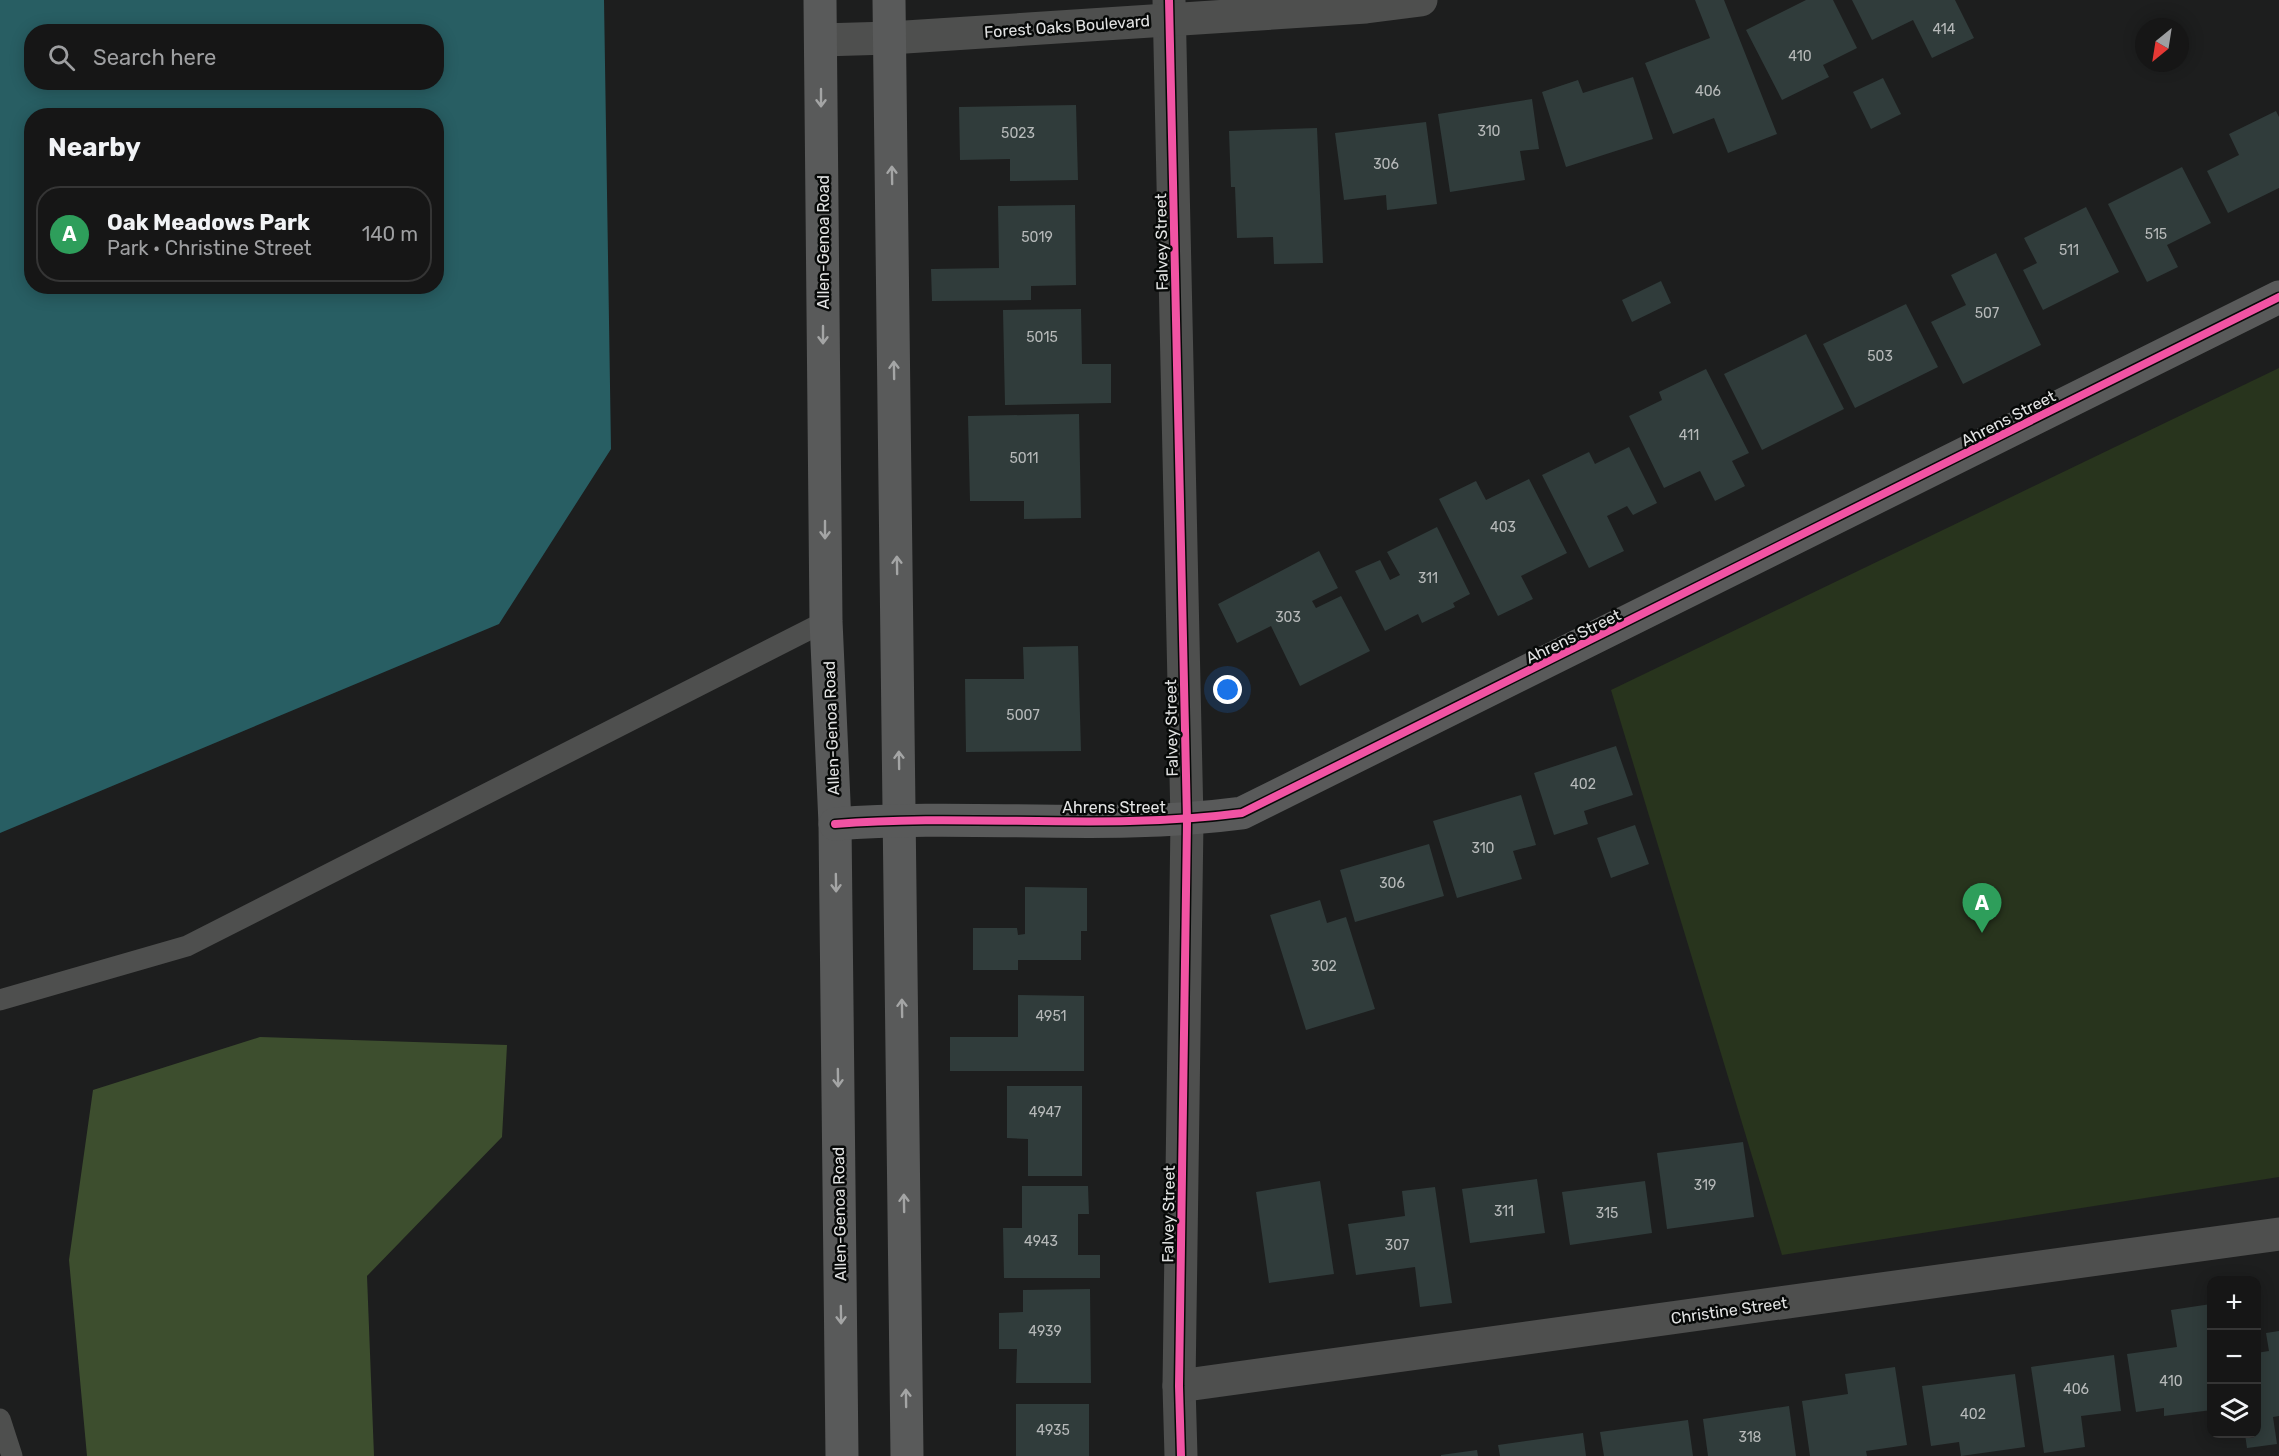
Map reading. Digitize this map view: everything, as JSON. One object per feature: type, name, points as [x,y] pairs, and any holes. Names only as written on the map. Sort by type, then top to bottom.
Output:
[{"type":"main road","name":"Allen-Genoa Road","points":[[820,0],[826,621],[835,824],[842,1456]]},
{"type":"main road","points":[[889,0],[907,1456]]},
{"type":"main road","name":"Ahrens Street","points":[[835,824],[900,819],[1187,821],[1242,813],[1285,794],[2279,297]]},
{"type":"street","name":"Forest Oaks Boulevard","points":[[821,40],[890,38],[1169,10],[1365,7],[1421,0]]},
{"type":"street","name":"Falvey Street","points":[[1169,10],[1187,821],[1179,1386],[1181,1456]]},
{"type":"street","name":"Christine Street","points":[[1179,1386],[2279,1234]]},
{"type":"lane","points":[[0,1000],[188,946],[826,621]]},
{"type":"lane","points":[[0,1419],[12,1456]]},
{"type":"green space","points":[[2279,368],[2279,1177],[1782,1255],[1611,690]]},
{"type":"green space","points":[[260,1037],[507,1045],[502,1137],[367,1276],[374,1456],[87,1456],[69,1260],[93,1090]]},
{"type":"water","points":[[0,0],[604,0],[611,449],[499,624],[0,833]]},
{"type":"building","points":[[1695,0],[1724,0],[1777,134],[1728,153],[1714,118],[1673,134],[1645,63],[1710,38]]},
{"type":"building","points":[[1806,0],[1833,0],[1857,48],[1823,65],[1829,77],[1782,100],[1746,30]]},
{"type":"building","points":[[1852,0],[1955,0],[1974,38],[1932,58],[1913,20],[1872,40]]},
{"type":"building","points":[[1633,77],[1653,139],[1566,167],[1542,92],[1578,80],[1583,93]]},
{"type":"building","points":[[1883,78],[1901,114],[1871,129],[1853,92]]},
{"type":"building","points":[[1532,99],[1539,149],[1520,151],[1525,180],[1450,192],[1438,114]]},
{"type":"building","points":[[1076,105],[1078,180],[1010,181],[1010,159],[960,160],[959,107]]},
{"type":"building","points":[[2276,111],[2279,117],[2279,188],[2228,213],[2207,171],[2239,155],[2229,134]]},
{"type":"building","points":[[1426,122],[1437,204],[1387,210],[1386,195],[1344,200],[1335,133]]},
{"type":"building","points":[[1317,128],[1323,263],[1274,264],[1273,237],[1237,238],[1235,187],[1231,187],[1229,131]]},
{"type":"building","points":[[2182,167],[2211,223],[2167,245],[2178,267],[2147,282],[2108,204]]},
{"type":"building","points":[[1075,205],[1076,285],[1031,286],[1031,300],[932,301],[931,269],[999,268],[998,206]]},
{"type":"building","points":[[2086,207],[2119,272],[2043,310],[2023,270],[2037,263],[2024,238]]},
{"type":"building","points":[[1996,253],[2041,345],[1963,384],[1931,322],[1966,305],[1951,275]]},
{"type":"building","points":[[1661,281],[1671,303],[1632,322],[1622,300]]},
{"type":"building","points":[[1906,304],[1938,367],[1855,408],[1823,344]]},
{"type":"building","points":[[1081,309],[1082,364],[1111,364],[1111,403],[1005,405],[1003,310]]},
{"type":"building","points":[[1806,334],[1844,409],[1762,450],[1724,374]]},
{"type":"building","points":[[1706,369],[1749,453],[1732,461],[1745,486],[1715,501],[1700,471],[1664,488],[1629,416],[1662,400],[1659,392]]},
{"type":"building","points":[[1079,414],[1081,518],[1024,519],[1024,501],[970,501],[968,416]]},
{"type":"building","points":[[1629,447],[1657,503],[1633,515],[1627,506],[1607,516],[1624,551],[1589,568],[1542,475],[1589,452],[1595,464]]},
{"type":"building","points":[[1529,479],[1567,553],[1521,576],[1533,599],[1498,616],[1439,499],[1476,481],[1486,500]]},
{"type":"building","points":[[1437,527],[1470,594],[1453,603],[1455,607],[1422,623],[1418,614],[1385,631],[1355,571],[1380,560],[1390,580],[1400,575],[1387,552]]},
{"type":"building","points":[[1319,551],[1338,588],[1312,601],[1316,608],[1341,596],[1370,651],[1300,686],[1271,626],[1237,643],[1218,604]]},
{"type":"building","points":[[1078,646],[1081,751],[966,752],[965,679],[1024,679],[1023,647]]},
{"type":"building","points":[[1616,746],[1633,795],[1584,811],[1588,824],[1554,835],[1534,773]]},
{"type":"building","points":[[1521,795],[1536,845],[1513,851],[1522,879],[1457,898],[1433,821]]},
{"type":"building","points":[[1635,825],[1649,864],[1611,878],[1597,838]]},
{"type":"building","points":[[1429,844],[1444,896],[1355,922],[1340,870]]},
{"type":"building","points":[[1025,887],[1087,888],[1087,931],[1081,931],[1081,960],[1018,960],[1018,970],[973,970],[973,928],[1017,928],[1018,935],[1025,934]]},
{"type":"building","points":[[1320,900],[1327,923],[1346,917],[1375,1009],[1306,1030],[1270,915]]},
{"type":"building","points":[[1018,995],[1084,996],[1084,1071],[950,1071],[950,1037],[1018,1037]]},
{"type":"building","points":[[1007,1086],[1082,1086],[1082,1176],[1028,1176],[1028,1139],[1007,1138]]},
{"type":"building","points":[[1743,1142],[1754,1217],[1667,1229],[1657,1153]]},
{"type":"building","points":[[1537,1179],[1545,1233],[1470,1243],[1462,1189]]},
{"type":"building","points":[[1320,1181],[1334,1274],[1269,1283],[1256,1192]]},
{"type":"building","points":[[1645,1181],[1652,1233],[1570,1245],[1562,1192]]},
{"type":"building","points":[[1022,1186],[1088,1186],[1089,1214],[1078,1214],[1078,1255],[1100,1255],[1100,1278],[1004,1278],[1003,1228],[1022,1228]]},
{"type":"building","points":[[1435,1187],[1452,1303],[1420,1307],[1415,1267],[1356,1275],[1348,1224],[1405,1216],[1402,1191]]},
{"type":"building","points":[[1090,1289],[1091,1383],[1016,1383],[1017,1349],[999,1349],[999,1313],[1023,1312],[1023,1290]]},
{"type":"building","points":[[2207,1305],[2207,1411],[2164,1416],[2164,1408],[2136,1412],[2127,1354],[2177,1347],[2171,1310]]},
{"type":"building","points":[[2279,1331],[2279,1416],[2273,1417],[2277,1444],[2247,1448],[2246,1438],[2261,1438],[2261,1352],[2269,1351],[2266,1333]]},
{"type":"building","points":[[2114,1355],[2121,1411],[2081,1416],[2085,1447],[2044,1453],[2031,1367]]},
{"type":"building","points":[[1895,1367],[1907,1445],[1866,1451],[1867,1456],[1810,1456],[1802,1401],[1848,1394],[1845,1374]]},
{"type":"building","points":[[2015,1374],[2025,1447],[1961,1456],[1959,1442],[1931,1446],[1922,1386]]},
{"type":"building","points":[[1016,1404],[1089,1404],[1089,1456],[1016,1456]]},
{"type":"building","points":[[1789,1406],[1796,1456],[1708,1456],[1703,1419]]},
{"type":"building","points":[[1688,1420],[1693,1456],[1604,1456],[1600,1432]]},
{"type":"building","points":[[1583,1433],[1586,1456],[1500,1456],[1498,1445]]},
{"type":"building","points":[[1477,1450],[1478,1456],[1441,1456],[1441,1455]]},
{"type":"cycle path","points":[[1169,0],[1187,821],[1179,1386],[1181,1456]]},
{"type":"cycle path","points":[[835,824],[937,820],[1140,821],[1242,813],[2279,297]]},
{"type":"place","name":"Oak Meadows Park","points":[[1982,933]]}]
